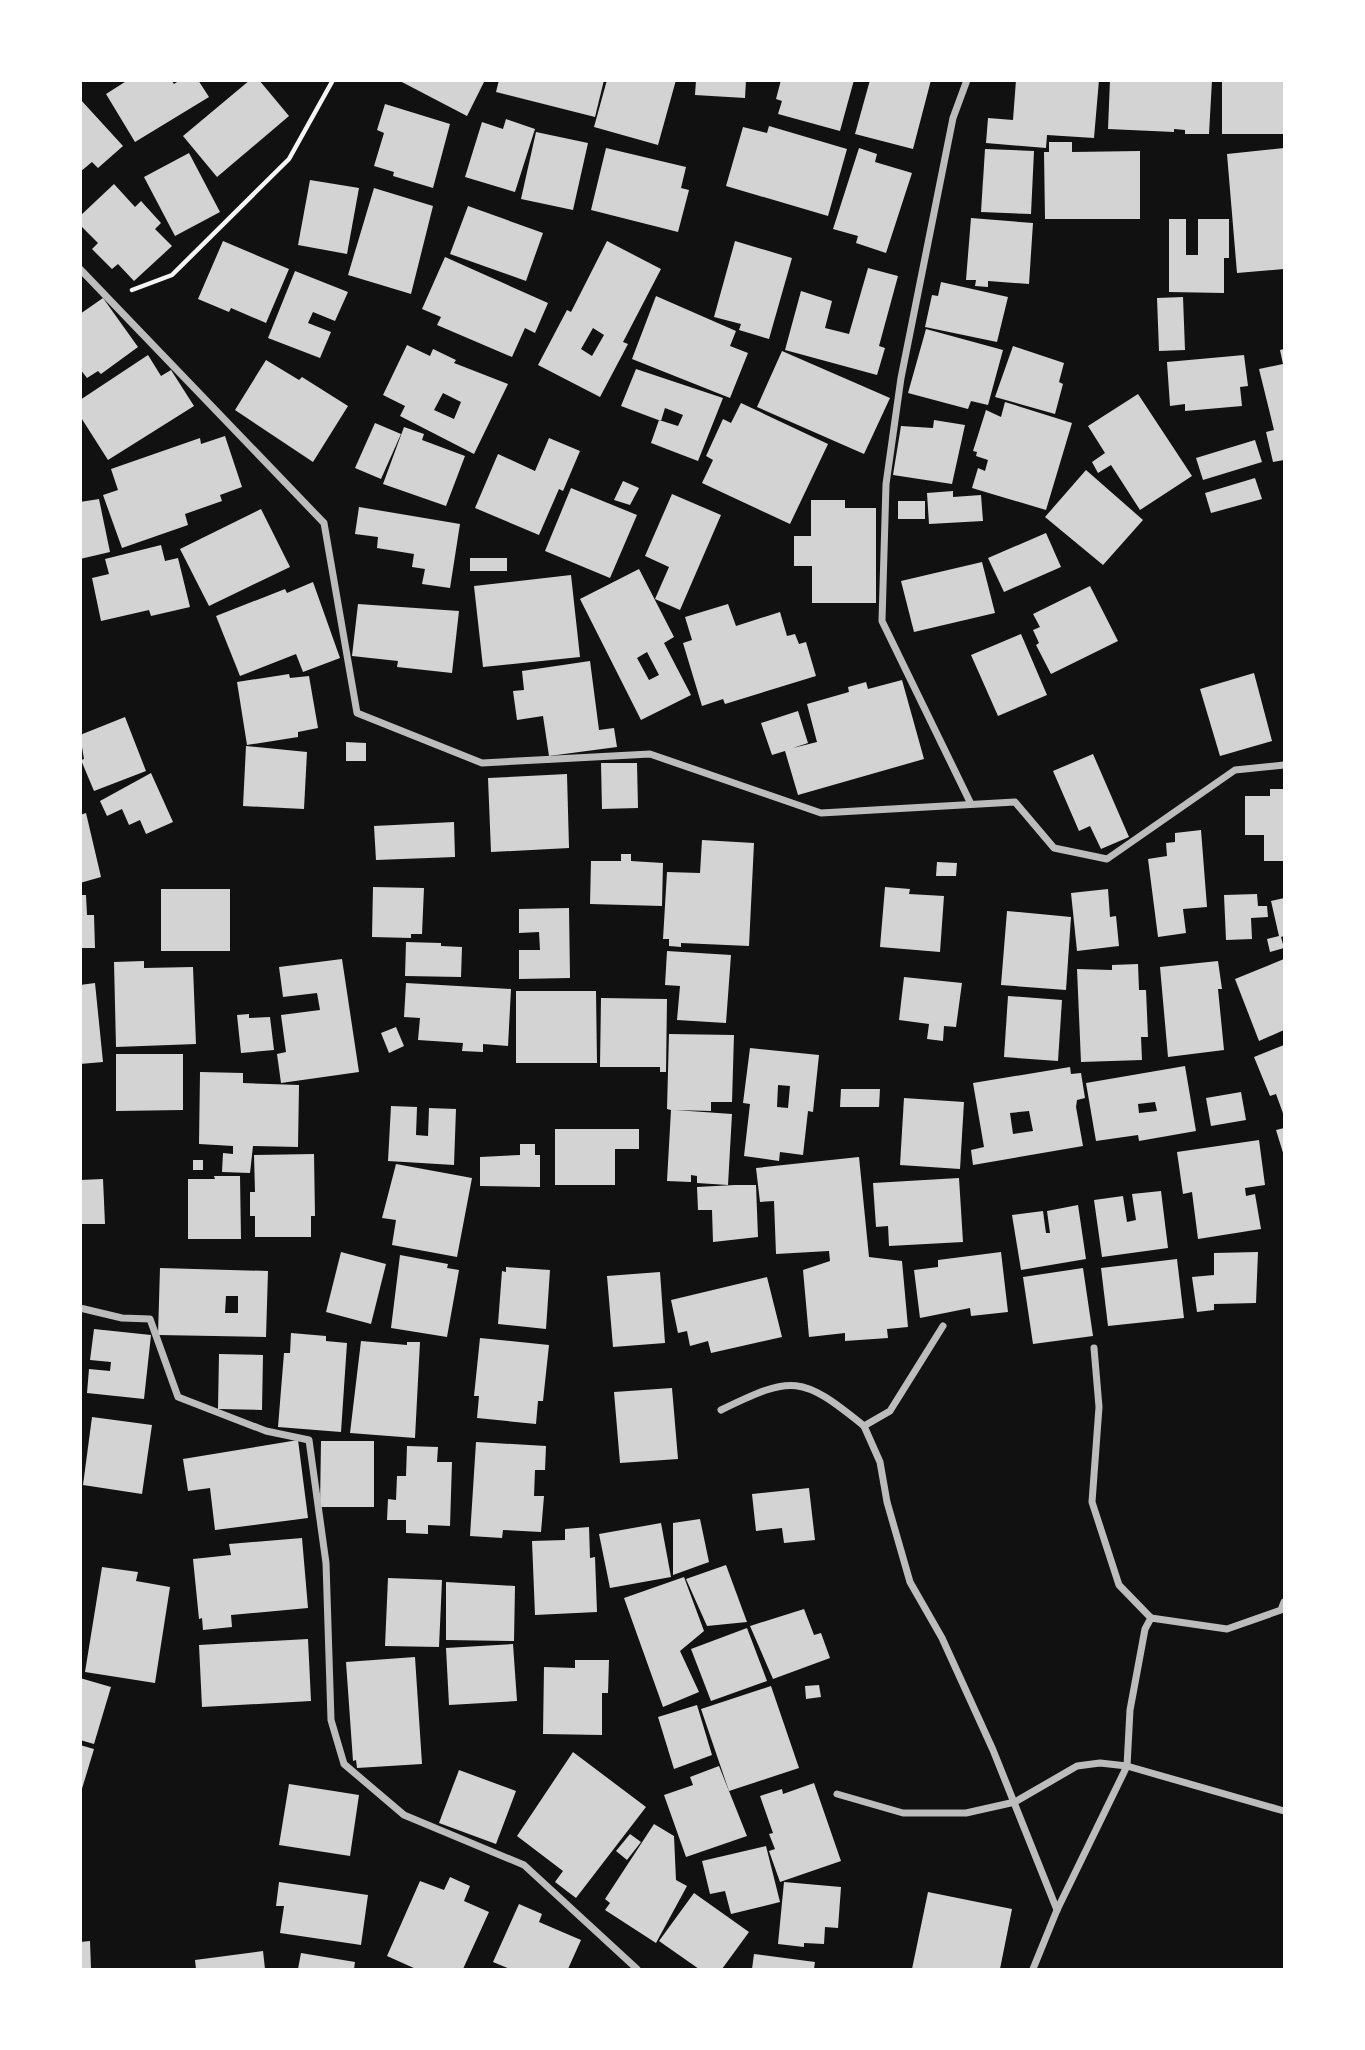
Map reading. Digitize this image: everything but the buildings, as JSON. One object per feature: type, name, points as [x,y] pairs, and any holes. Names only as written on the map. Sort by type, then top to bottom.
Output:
[{"type":"street","points":[[967,80],[953,117],[901,379],[886,484],[882,621],[970,802]]},
{"type":"street","points":[[80,270],[324,523],[357,713],[482,763],[650,754],[821,813],[970,802],[1015,802],[1054,848],[1107,859],[1235,770],[1284,765]]},
{"type":"street","points":[[80,1308],[122,1318],[150,1319],[178,1397],[267,1431],[309,1440],[326,1563],[331,1720],[344,1764],[404,1815],[524,1865],[637,1969]]},
{"type":"street","points":[[864,1426],[890,1410],[943,1326]]},
{"type":"street","points":[[1094,1348],[1099,1407],[1092,1502],[1119,1585],[1151,1618],[1227,1629],[1281,1610],[1284,1602]]},
{"type":"street","points":[[721,1410],[785,1383],[804,1385],[833,1401],[864,1426],[880,1462],[887,1502],[910,1582],[942,1638],[1015,1802],[1057,1910]]},
{"type":"street","points":[[1033,1969],[1057,1910],[1127,1766],[1130,1710],[1145,1629],[1151,1618]]},
{"type":"street","points":[[837,1794],[902,1813],[966,1813],[1015,1802],[1077,1766],[1100,1763],[1127,1766],[1284,1811]]},
{"type":"path","points":[[108,299],[172,275],[289,159],[333,80]]}]
